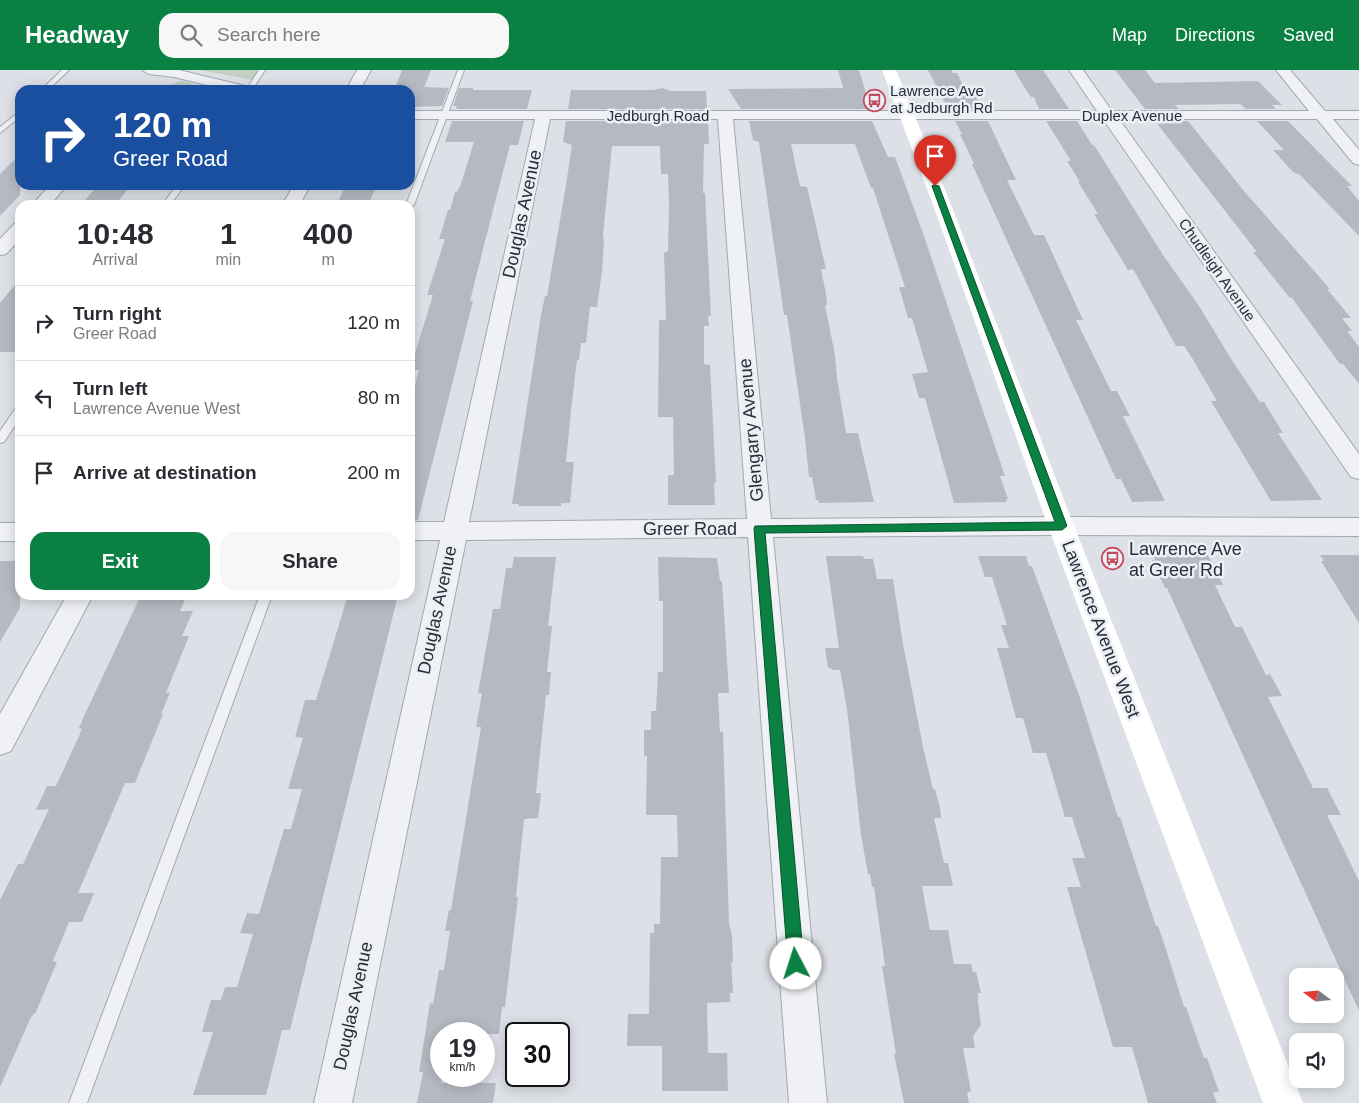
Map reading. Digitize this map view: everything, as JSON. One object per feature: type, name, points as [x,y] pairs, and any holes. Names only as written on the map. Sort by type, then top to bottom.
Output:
[{"type":"main road","name":"Lawrence Avenue West","points":[[889,70],[941,202],[1062,526],[1283,1103]]},
{"type":"street","points":[[356,85],[364,70]]},
{"type":"street","name":"Chudleigh Avenue","points":[[1076,70],[1359,470]]},
{"type":"street","points":[[1283,70],[1359,160]]},
{"type":"street","points":[[156,74],[216,85]]},
{"type":"street","name":"Jedburgh Road","points":[[415,115],[543,117],[906,116]]},
{"type":"street","name":"Duplex Avenue","points":[[906,116],[1359,115]]},
{"type":"street","name":"Glengarry Avenue","points":[[725,116],[808,1103]]},
{"type":"street","name":"Douglas Avenue","points":[[333,1103],[543,117]]},
{"type":"street","points":[[46,200],[54,190]]},
{"type":"street","points":[[0,250],[15,234]]},
{"type":"street","name":"Greer Road","points":[[415,530],[1062,526],[1359,527]]},
{"type":"street","points":[[0,532],[15,532]]},
{"type":"street","points":[[0,742],[77,600]]},
{"type":"lane","points":[[50,85],[66,70]]},
{"type":"lane","points":[[252,85],[262,70]]},
{"type":"lane","points":[[412,200],[461,70]]},
{"type":"lane","points":[[0,131],[15,117]]},
{"type":"lane","points":[[0,439],[15,417]]},
{"type":"lane","points":[[78,1103],[264,600]]},
{"type":"green space","points":[[200,70],[261,70],[253,80]]},
{"type":"green space","points":[[182,81],[197,85],[168,85]]},
{"type":"building","points":[[402,70],[431,70],[424,87],[449,88],[442,106],[415,107],[415,85],[396,85]]},
{"type":"building","points":[[838,70],[859,70],[869,103],[866,103],[868,109],[741,109],[728,89],[843,88]]},
{"type":"building","points":[[928,70],[951,70],[953,73],[957,73],[964,87],[971,87],[982,109],[948,109]]},
{"type":"building","points":[[1014,70],[1043,70],[1069,109],[1039,109],[1034,97],[1031,97]]},
{"type":"building","points":[[1115,70],[1145,70],[1155,83],[1258,81],[1282,105],[1272,105],[1276,109],[1246,109],[1240,104],[1175,105],[1179,109],[1145,109]]},
{"type":"building","points":[[459,88],[473,88],[473,90],[532,90],[527,109],[456,109],[457,106],[453,106]]},
{"type":"building","points":[[662,88],[671,91],[706,91],[707,109],[568,109],[571,90],[653,90]]},
{"type":"building","points":[[452,121],[524,121],[518,145],[510,145],[470,301],[473,301],[418,520],[415,520],[415,385],[419,370],[415,370],[415,354],[433,295],[427,295],[445,239],[439,239],[455,192],[457,192],[461,184],[474,142],[445,142]]},
{"type":"building","points":[[566,121],[708,121],[709,144],[704,144],[703,193],[705,193],[711,316],[708,316],[709,326],[704,326],[704,364],[710,365],[716,483],[714,483],[715,505],[668,505],[668,475],[674,475],[673,417],[658,417],[659,320],[666,320],[664,253],[668,251],[669,206],[668,174],[661,174],[660,146],[612,146],[603,235],[602,271],[597,307],[590,307],[586,343],[581,343],[579,360],[577,360],[571,410],[566,462],[574,462],[570,503],[561,503],[561,506],[518,506],[519,504],[512,504],[541,315],[545,296],[547,296],[572,145],[563,142]]},
{"type":"building","points":[[749,121],[872,121],[888,157],[895,157],[924,236],[1005,476],[1000,476],[1008,499],[1006,499],[1007,502],[954,503],[925,398],[919,398],[912,374],[928,372],[912,318],[908,318],[899,287],[905,287],[873,188],[871,188],[855,144],[791,144],[800,186],[807,187],[826,269],[821,269],[826,294],[827,305],[825,305],[835,355],[846,433],[858,433],[874,502],[819,503],[819,500],[816,500],[812,477],[809,477],[787,315],[784,315],[759,142],[753,140]]},
{"type":"building","points":[[955,121],[988,121],[1016,180],[1007,180],[1034,235],[1044,235],[1083,320],[1076,320],[1111,391],[1117,391],[1130,416],[1123,416],[1165,501],[1132,502],[1121,479],[1116,479],[972,164],[974,164]]},
{"type":"building","points":[[1046,121],[1077,121],[1163,255],[1199,306],[1233,362],[1260,402],[1264,402],[1283,433],[1278,433],[1322,500],[1271,501],[1211,401],[1217,401],[1192,358],[1184,346],[1176,346],[1133,269],[1128,270],[1094,214],[1098,214],[1067,161],[1071,161]]},
{"type":"building","points":[[1155,121],[1188,121],[1244,191],[1330,289],[1327,289],[1351,318],[1342,318],[1352,331],[1347,331],[1359,347],[1359,384],[1343,364],[1340,364],[1292,298],[1289,297],[1253,252],[1257,252]]},
{"type":"building","points":[[1257,121],[1288,121],[1352,186],[1347,186],[1359,201],[1359,236],[1273,150],[1284,150]]},
{"type":"building","points":[[15,159],[15,190],[20,190],[20,195],[0,216],[0,174]]},
{"type":"building","points":[[94,190],[127,190],[119,200],[85,200]]},
{"type":"building","points":[[343,190],[375,190],[370,200],[339,200]]},
{"type":"building","points":[[15,285],[15,352],[0,352],[0,303]]},
{"type":"building","points":[[1153,555],[1208,555],[1223,585],[1215,585],[1235,627],[1242,627],[1266,675],[1270,674],[1282,696],[1268,697],[1313,788],[1327,788],[1341,815],[1327,815],[1359,881],[1359,1011],[1344,978],[1344,968],[1339,968],[1167,588],[1165,588],[1152,560],[1155,560]]},
{"type":"building","points":[[1320,555],[1359,555],[1359,623],[1321,561],[1324,561]]},
{"type":"building","points":[[826,556],[863,556],[864,559],[873,559],[877,579],[893,579],[903,644],[923,747],[933,789],[935,789],[940,808],[941,818],[934,818],[944,863],[948,863],[953,886],[922,886],[930,930],[948,930],[954,964],[971,964],[973,972],[976,972],[981,993],[978,993],[978,1002],[981,1025],[973,1036],[975,1048],[963,1048],[971,1092],[967,1092],[969,1103],[904,1103],[894,1054],[896,1054],[882,966],[885,966],[874,887],[872,887],[870,874],[868,874],[861,835],[847,709],[840,670],[828,668],[825,648],[839,648]]},
{"type":"building","points":[[978,556],[1026,556],[1029,566],[1032,566],[1080,698],[1118,817],[1120,817],[1156,926],[1158,926],[1165,946],[1184,1007],[1186,1007],[1204,1058],[1207,1058],[1219,1092],[1213,1092],[1217,1103],[1148,1103],[1132,1047],[1113,1047],[1067,887],[1081,887],[1072,858],[1085,858],[1072,817],[1065,817],[1046,753],[1033,753],[1023,718],[1016,718],[997,648],[1009,648],[1001,625],[1007,625],[992,577],[985,577]]},
{"type":"building","points":[[514,557],[556,557],[548,626],[552,626],[547,672],[551,672],[549,695],[546,695],[536,793],[541,793],[538,818],[524,819],[516,897],[518,897],[505,1007],[502,1007],[499,1034],[495,1034],[495,1022],[430,1022],[430,1087],[495,1087],[496,1083],[493,1103],[417,1103],[423,1072],[419,1072],[430,1003],[433,1004],[439,970],[444,970],[450,931],[445,931],[449,910],[451,910],[481,727],[476,727],[482,693],[478,693],[493,609],[500,609],[506,568],[512,568]]},
{"type":"building","points":[[658,557],[717,558],[720,581],[722,581],[729,693],[718,693],[720,732],[723,732],[733,993],[730,993],[730,1002],[707,1003],[708,1053],[727,1053],[728,1091],[662,1091],[662,1046],[627,1046],[628,1014],[649,1014],[650,933],[654,933],[654,924],[660,924],[661,857],[678,857],[677,815],[646,815],[647,756],[644,756],[644,730],[651,730],[651,711],[656,711],[658,672],[663,672],[663,601],[659,601]]},
{"type":"building","points":[[0,561],[15,561],[15,600],[20,600],[20,608],[0,642]]},
{"type":"building","points":[[139,600],[185,600],[180,611],[193,611],[182,636],[189,636],[166,693],[170,693],[161,714],[163,714],[135,783],[125,783],[78,893],[94,893],[82,922],[69,922],[53,961],[57,962],[36,1012],[31,1017],[0,1087],[0,900],[18,864],[23,864],[49,809],[36,810],[47,786],[56,786],[82,729],[79,728]]},
{"type":"building","points":[[346,600],[397,600],[290,1030],[282,1030],[266,1095],[193,1095],[213,1032],[202,1032],[211,1000],[221,1000],[225,987],[237,987],[253,934],[240,933],[247,913],[259,914],[284,829],[291,829],[302,789],[288,789],[303,738],[295,737],[305,700],[316,700]]},
{"type":"place","name":"Lawrence Ave at Jedburgh Rd","points":[[874,100]]},
{"type":"place","name":"Lawrence Ave at Greer Rd","points":[[1113,559]]},
{"type":"route","points":[[796,964],[759,529],[1062,526],[935,186]]}]
